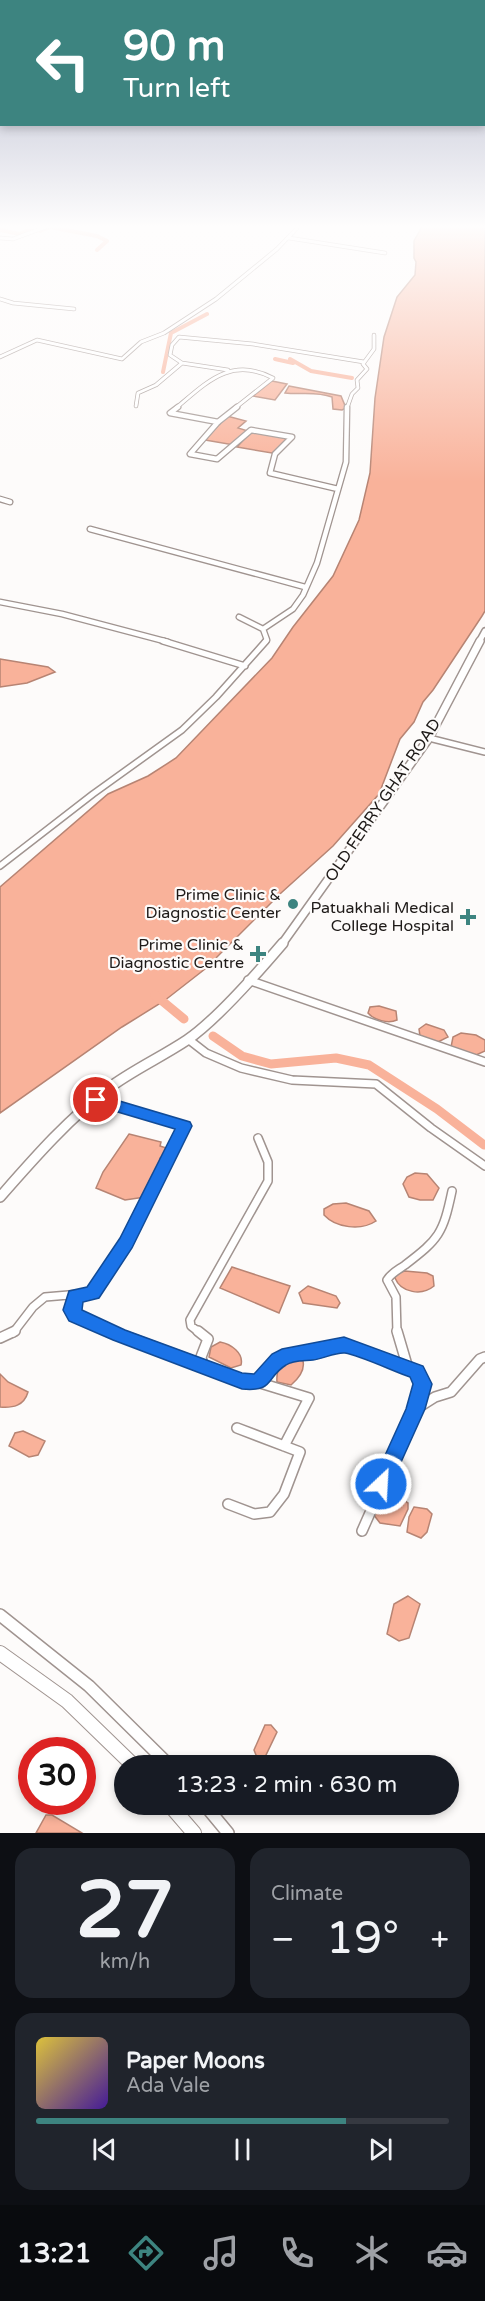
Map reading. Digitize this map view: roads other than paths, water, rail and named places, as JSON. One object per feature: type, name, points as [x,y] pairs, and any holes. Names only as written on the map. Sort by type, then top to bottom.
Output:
[{"type":"highway","points":[[0,1653],[67,1701],[123,1755]]},
{"type":"highway","points":[[178,1815],[194,1833]]},
{"type":"street","points":[[0,357],[37,340],[122,359],[141,342],[164,333],[198,311]]},
{"type":"street","points":[[364,362],[374,349],[374,335]]},
{"type":"street","points":[[338,489],[270,473],[269,462],[277,450],[291,441],[292,437],[251,430],[217,459],[190,454],[218,422],[273,378],[259,372],[182,363],[170,355],[172,345],[179,337],[253,344],[364,362]]},
{"type":"street","points":[[263,629],[292,610],[325,542],[347,456],[344,431],[349,401],[351,393],[358,387],[357,380],[367,369],[364,362]]},
{"type":"street","points":[[136,406],[138,393],[143,389],[153,387],[163,376],[182,363]]},
{"type":"street","points":[[218,422],[170,413],[228,370]]},
{"type":"street","points":[[0,500],[10,502]]},
{"type":"street","points":[[90,529],[305,587]]},
{"type":"street","points":[[0,602],[30,606],[114,626],[245,666]]},
{"type":"street","points":[[0,866],[93,794],[182,730],[245,666],[267,640],[263,629],[239,617]]},
{"type":"street","name":"OLD FERRY GHAT ROAD","points":[[0,1197],[53,1136],[96,1100],[155,1057],[188,1039],[222,1008],[281,945],[312,906],[429,738],[485,631]]},
{"type":"street","points":[[429,738],[485,752]]},
{"type":"street","points":[[248,981],[485,1062]]},
{"type":"street","points":[[188,1039],[206,1053],[241,1068],[292,1080],[376,1084],[431,1128],[485,1166]]},
{"type":"street","points":[[0,1338],[14,1334],[39,1300],[48,1294],[75,1296],[92,1293],[126,1243],[184,1126],[96,1100]]},
{"type":"street","points":[[203,1365],[201,1357],[208,1339],[190,1326],[190,1320],[268,1181],[268,1162],[258,1138]]},
{"type":"street","points":[[362,1531],[416,1409],[423,1384],[416,1371],[407,1365],[397,1333],[396,1297],[388,1289],[387,1280],[390,1274],[405,1265],[439,1235],[452,1191]]},
{"type":"street","points":[[75,1296],[72,1310],[76,1316],[119,1335],[242,1381],[257,1382],[309,1398],[284,1446]]},
{"type":"street","points":[[257,1382],[278,1360],[289,1355],[319,1352],[344,1345],[416,1371]]},
{"type":"street","points":[[416,1409],[435,1397],[451,1392],[480,1359],[485,1357]]},
{"type":"street","points":[[228,1504],[253,1513],[268,1513],[275,1510],[300,1452],[237,1428]]},
{"type":"street","points":[[0,1615],[57,1656],[91,1685],[159,1755]]},
{"type":"street","points":[[213,1815],[228,1833]]},
{"type":"waterway","points":[[163,372],[171,333],[207,314]]},
{"type":"waterway","points":[[275,359],[293,363]]},
{"type":"waterway","points":[[290,359],[311,371],[352,378]]},
{"type":"waterway","points":[[155,995],[184,1019]]},
{"type":"waterway","points":[[213,1036],[242,1056],[271,1064],[336,1058],[369,1065],[437,1109],[484,1145]]},
{"type":"place","name":"Prime Clinic & Diagnostic Center","points":[[293,904]]},
{"type":"place","name":"Patuakhali Medical College Hospital","points":[[468,917]]},
{"type":"place","name":"Prime Clinic & Diagnostic Centre","points":[[258,954]]}]
